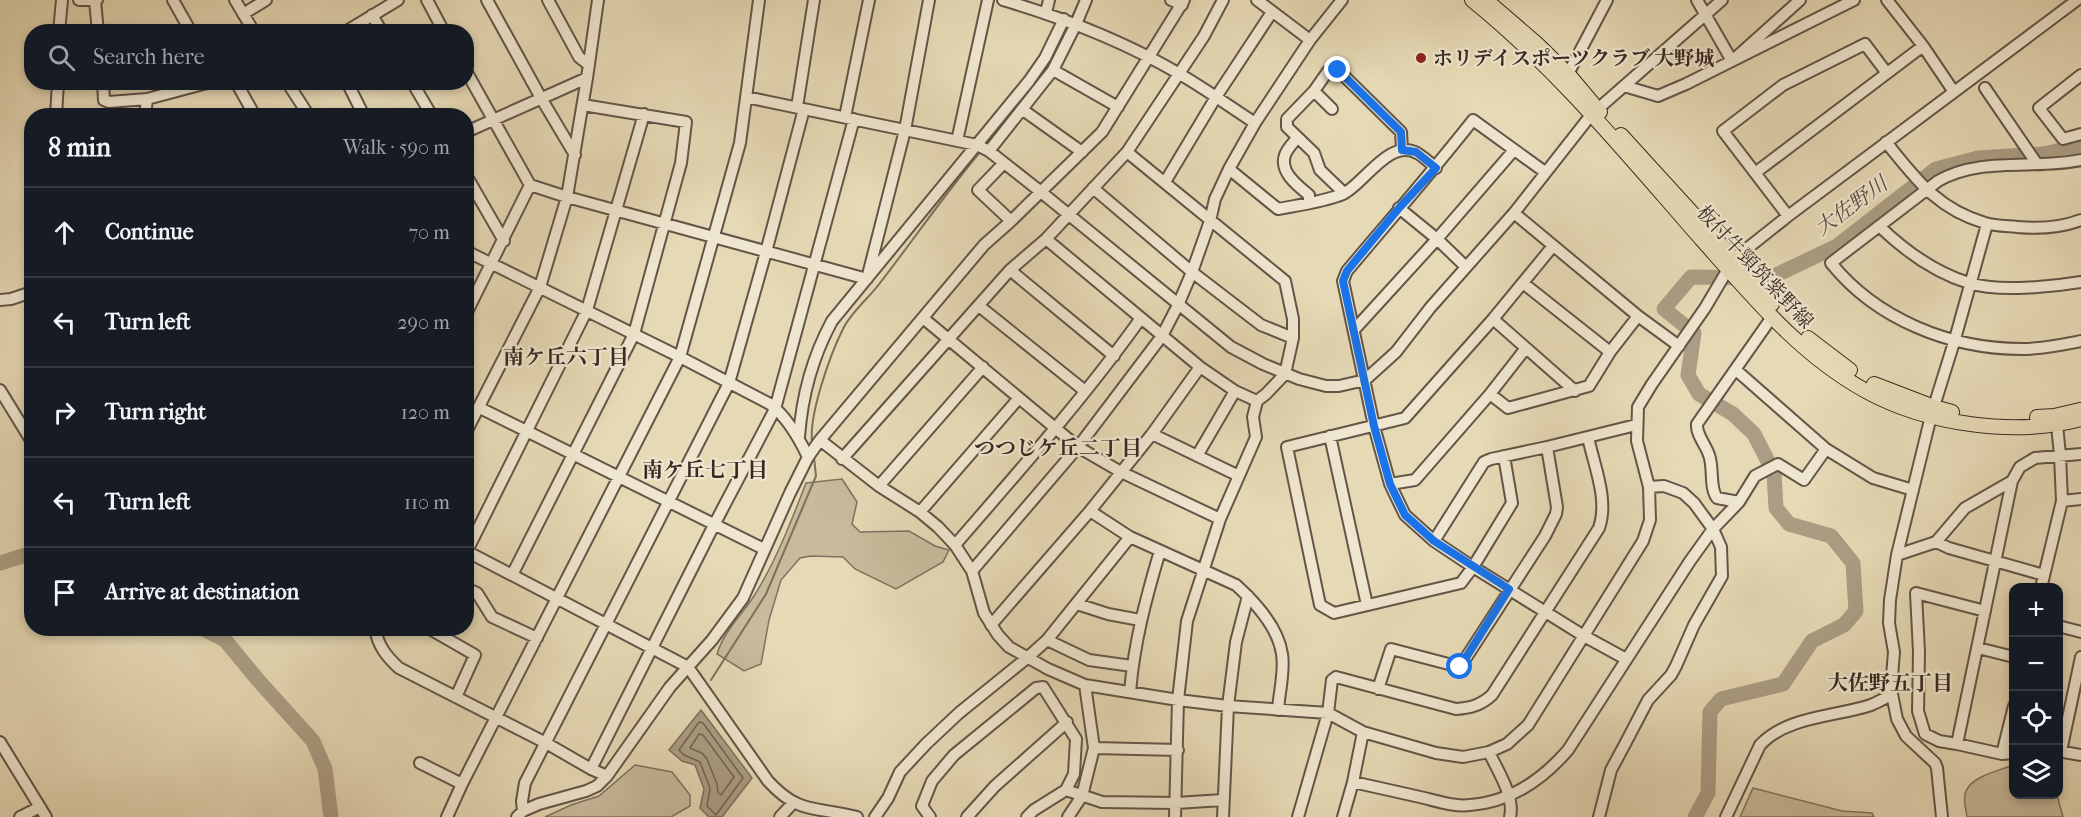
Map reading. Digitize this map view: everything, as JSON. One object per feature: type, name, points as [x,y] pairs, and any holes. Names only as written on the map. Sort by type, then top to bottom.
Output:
[{"type":"main road","name":"板付牛頸筑紫野線","points":[[1472,0],[1594,112],[1731,264],[1814,345],[1860,378],[1932,412]]},
{"type":"main road","name":"板付牛頸筑紫野線","points":[[1486,0],[1529,36],[1568,74],[1594,112]]},
{"type":"main road","name":"板付牛頸筑紫野線","points":[[1731,264],[1772,318],[1818,360],[1865,391],[1895,404],[1932,412],[2055,421],[2081,419]]},
{"type":"main road","name":"板付牛頸筑紫野線","points":[[2055,421],[2081,410]]},
{"type":"street","points":[[60,24],[62,0]]},
{"type":"street","points":[[79,0],[96,0],[98,24]]},
{"type":"street","points":[[173,0],[185,24]]},
{"type":"street","points":[[235,0],[249,24]]},
{"type":"street","points":[[243,14],[266,0]]},
{"type":"street","points":[[358,24],[398,0]]},
{"type":"street","points":[[427,0],[440,24]]},
{"type":"street","points":[[487,0],[541,98],[576,155]]},
{"type":"street","points":[[548,0],[579,57],[589,65]]},
{"type":"street","points":[[474,418],[540,287],[567,197],[576,155],[598,0]]},
{"type":"street","points":[[447,817],[680,357],[740,144],[759,0]]},
{"type":"street","points":[[520,814],[525,783],[729,384],[766,252],[800,108],[814,0]]},
{"type":"street","points":[[591,770],[714,525],[776,409],[815,265],[850,118],[869,0]]},
{"type":"street","points":[[867,279],[905,130],[929,0]]},
{"type":"street","points":[[957,141],[988,0]]},
{"type":"street","points":[[1003,0],[1064,19],[1148,57],[1178,73],[1255,123]]},
{"type":"street","points":[[1046,13],[1049,0]]},
{"type":"street","points":[[989,151],[1053,70],[1086,0]]},
{"type":"street","points":[[520,814],[538,804],[586,791],[597,786],[608,776],[670,687],[712,640],[743,598],[808,457],[820,440],[984,245],[1102,132],[1183,3],[1171,0]]},
{"type":"street","points":[[843,459],[1010,270],[1046,239],[1127,152],[1204,36],[1223,0]]},
{"type":"street","points":[[1257,0],[1310,40]]},
{"type":"street","points":[[972,571],[1078,447],[1162,336],[1192,272],[1210,221],[1215,199],[1229,169],[1255,123],[1310,40],[1341,0]]},
{"type":"street","points":[[1568,74],[1607,0]]},
{"type":"street","points":[[1697,0],[1732,61]]},
{"type":"street","points":[[746,97],[976,145],[989,151],[1231,347],[1285,374],[1326,386],[1338,386],[1365,380],[1396,352],[1465,266],[1514,213],[1594,112],[1722,0]]},
{"type":"street","points":[[1732,61],[1800,0]]},
{"type":"street","points":[[1624,86],[1658,96],[1854,0]]},
{"type":"street","points":[[1887,0],[1923,45],[1954,92]]},
{"type":"street","points":[[820,440],[879,486],[920,512],[938,527],[955,545],[972,571],[984,613],[991,625],[1009,647],[1027,658],[1085,685],[1228,706],[1328,713],[1363,732],[1436,753],[1463,756],[1488,752],[1507,744],[1528,725],[1643,541],[1650,520],[1649,487],[1637,441],[1638,407],[1705,308],[1731,264],[1788,216],[2077,0]]},
{"type":"street","points":[[1165,182],[1215,97],[1272,12]]},
{"type":"street","points":[[372,15],[377,24]]},
{"type":"street","points":[[799,437],[801,406],[811,367],[832,321],[1045,58],[1064,19]]},
{"type":"street","points":[[1788,216],[1723,131],[1783,85],[1865,44],[1886,72]]},
{"type":"street","points":[[1755,174],[1923,45]]},
{"type":"street","points":[[1053,70],[1118,107]]},
{"type":"street","points":[[1344,193],[1320,170],[1314,153],[1287,127],[1287,119],[1314,91],[1328,71],[1338,70],[1401,132],[1402,150]]},
{"type":"street","points":[[2081,75],[2039,108],[2063,139],[2081,134]]},
{"type":"street","points":[[474,129],[587,78]]},
{"type":"street","points":[[474,85],[530,185],[616,211],[867,279]]},
{"type":"street","points":[[1985,88],[2037,164]]},
{"type":"street","points":[[56,108],[58,90]]},
{"type":"street","points":[[103,90],[104,100],[109,102],[147,99],[181,90]]},
{"type":"street","points":[[240,90],[251,108]]},
{"type":"street","points":[[292,90],[304,108]]},
{"type":"street","points":[[351,90],[360,108]]},
{"type":"street","points":[[417,90],[427,108]]},
{"type":"street","points":[[1314,91],[1332,109]]},
{"type":"street","points":[[146,108],[147,99]]},
{"type":"street","points":[[512,574],[634,334],[681,164],[686,122],[583,105]]},
{"type":"street","points":[[1023,110],[1082,152]]},
{"type":"street","points":[[474,537],[587,310],[644,114]]},
{"type":"street","points":[[1545,172],[1473,120],[1436,168],[1399,208],[1347,271],[1343,281],[1374,426],[1390,484],[1405,515],[1434,541],[1473,567],[1584,636],[1626,658]]},
{"type":"street","points":[[1297,138],[1284,156],[1285,169],[1292,181],[1309,195],[1309,203]]},
{"type":"street","points":[[1886,142],[1926,190],[1951,208],[1987,224],[2044,228],[2068,225],[2081,220]]},
{"type":"street","points":[[1229,169],[1278,209],[1344,193],[1378,162],[1402,150],[1416,152],[1436,168]]},
{"type":"street","points":[[1354,330],[1514,150]]},
{"type":"street","points":[[1127,152],[1285,281],[1293,319],[1293,338],[1285,374],[1257,401],[1253,417],[1256,437],[1220,519],[1187,621],[1178,700],[1175,817]]},
{"type":"street","points":[[2080,162],[2005,165],[1952,173],[1926,190],[1831,263],[1856,291],[1894,317],[1913,326],[1955,339],[2022,350],[2081,341]]},
{"type":"street","points":[[1004,163],[978,190],[1011,221]]},
{"type":"street","points":[[474,298],[530,185]]},
{"type":"street","points":[[1094,188],[1192,272],[1261,325],[1293,338]]},
{"type":"street","points":[[474,189],[504,241]]},
{"type":"street","points":[[1399,208],[1465,266]]},
{"type":"street","points":[[1514,213],[1638,316],[1681,344]]},
{"type":"street","points":[[1942,817],[1935,763],[1900,728],[1892,695],[1894,651],[1889,623],[1890,600],[1897,555],[1932,412],[1987,224]]},
{"type":"street","points":[[1879,226],[1893,240],[1913,254],[1971,284],[2032,287],[2081,282]]},
{"type":"street","points":[[1046,239],[1200,367],[1235,391],[1257,401]]},
{"type":"street","points":[[1504,456],[1512,503],[1461,583],[1334,612],[1320,605],[1287,447],[1405,418],[1493,319],[1553,246]]},
{"type":"street","points":[[474,255],[680,357],[776,409],[799,437],[808,457]]},
{"type":"street","points":[[1010,270],[1114,356]]},
{"type":"street","points":[[1523,283],[1610,352]]},
{"type":"street","points":[[0,300],[24,295]]},
{"type":"street","points":[[979,306],[1085,391]]},
{"type":"street","points":[[1490,394],[1508,408],[1589,386],[1610,352],[1638,316]]},
{"type":"street","points":[[923,318],[1078,447],[1121,472],[1220,519]]},
{"type":"street","points":[[955,545],[1057,428],[1141,318]]},
{"type":"street","points":[[1739,502],[1717,498],[1713,493],[1713,470],[1709,454],[1696,429],[1697,424],[1772,318]]},
{"type":"street","points":[[1493,319],[1575,391]]},
{"type":"street","points":[[1390,484],[1415,480],[1490,394],[1526,348]]},
{"type":"street","points":[[879,486],[983,367]]},
{"type":"street","points":[[991,625],[1090,511],[1152,434],[1200,367]]},
{"type":"street","points":[[1736,370],[1826,449],[1873,478],[1913,490]]},
{"type":"street","points":[[0,390],[24,429]]},
{"type":"street","points":[[1197,456],[1235,391]]},
{"type":"street","points":[[920,512],[1019,398]]},
{"type":"street","points":[[480,408],[764,549]]},
{"type":"street","points":[[2042,583],[2062,501],[2060,455],[2055,421]]},
{"type":"street","points":[[1434,541],[1484,462],[1636,425]]},
{"type":"street","points":[[1152,434],[1239,476]]},
{"type":"street","points":[[1330,436],[1367,605]]},
{"type":"street","points":[[1299,817],[1328,713],[1332,680],[1336,677],[1456,709],[1482,704],[1492,695],[1599,528],[1603,517],[1603,505],[1588,437]]},
{"type":"street","points":[[1378,688],[1391,649],[1460,667],[1545,536],[1556,514],[1557,507],[1547,447]]},
{"type":"street","points":[[1353,782],[1451,804],[1470,806],[1509,795],[1545,775],[1562,758],[1713,529],[1739,502],[1755,476],[1778,464],[1804,480],[1826,449]]},
{"type":"street","points":[[1957,744],[2012,481],[2020,467],[2035,458],[2081,454]]},
{"type":"street","points":[[1897,555],[1936,542],[1965,507],[2012,481]]},
{"type":"street","points":[[1599,817],[1611,770],[1648,700],[1671,675],[1694,625],[1722,576],[1721,547],[1713,529],[1694,503],[1683,493],[1664,486],[1649,487]]},
{"type":"street","points":[[2062,501],[2081,499]]},
{"type":"street","points":[[1090,511],[1130,537],[1236,585],[1248,596],[1278,634],[1283,656],[1278,710]]},
{"type":"street","points":[[875,817],[888,798],[900,772],[959,713],[1047,640],[1130,537]]},
{"type":"street","points":[[1936,542],[1949,548],[2044,575]]},
{"type":"street","points":[[1130,692],[1140,620],[1160,551]]},
{"type":"street","points":[[474,555],[688,667],[768,782],[779,793],[793,803],[815,811],[857,817]]},
{"type":"street","points":[[474,592],[492,617],[537,638]]},
{"type":"street","points":[[1985,611],[1916,593],[1919,652],[1918,711],[1925,734],[1939,741],[2002,754],[2009,753]]},
{"type":"street","points":[[1223,817],[1228,706],[1236,642],[1248,596]]},
{"type":"street","points":[[1077,604],[1108,614],[1140,620]]},
{"type":"street","points":[[2063,627],[2081,632]]},
{"type":"street","points":[[377,636],[378,642],[399,668],[546,743],[591,770],[608,776]]},
{"type":"street","points":[[442,636],[475,655],[456,697]]},
{"type":"street","points":[[1047,640],[1089,660],[1132,666]]},
{"type":"street","points":[[1978,648],[2009,656]]},
{"type":"street","points":[[2061,745],[2081,657]]},
{"type":"street","points":[[1068,817],[1082,796],[1094,748],[1085,685]]},
{"type":"street","points":[[930,817],[922,806],[932,781],[954,754],[1036,688],[1043,687],[1076,740],[1074,774],[1066,790],[1034,810],[1028,817]]},
{"type":"street","points":[[1726,817],[1760,745],[1766,738],[1793,725],[1871,705],[1892,695]]},
{"type":"street","points":[[967,817],[995,786],[1066,722]]},
{"type":"street","points":[[2002,754],[2009,723]]},
{"type":"street","points":[[1342,817],[1353,782],[1363,732]]},
{"type":"street","points":[[0,742],[46,817]]},
{"type":"street","points":[[1094,748],[1178,750]]},
{"type":"street","points":[[1488,752],[1509,795],[1510,817]]},
{"type":"street","points":[[2063,752],[2081,755]]},
{"type":"street","points":[[420,763],[462,784]]},
{"type":"street","points":[[1066,790],[1102,802],[1176,803],[1223,800]]},
{"type":"street","points":[[780,817],[793,803]]},
{"type":"street","points":[[20,817],[40,807]]},
{"type":"shaded area","points":[[842,479],[857,502],[852,524],[860,532],[909,531],[935,546],[949,550],[943,562],[896,589],[855,569],[843,557],[800,558],[781,580],[769,620],[761,664],[744,671],[717,654],[724,638],[754,596],[769,569],[806,483]]},
{"type":"shaded area","points":[[635,765],[672,772],[690,795],[690,806],[671,817],[545,817],[599,796]]},
{"type":"shaded area","points":[[2009,766],[2009,799],[2058,799],[2063,817],[1967,817],[1965,796],[1970,784]]},
{"type":"shaded area","points":[[1753,788],[1842,811],[1872,813],[1874,817],[1740,817]]},
{"type":"water","points":[[701,710],[752,778],[722,817],[709,817],[700,808],[704,789],[695,765],[682,761],[669,750]]},
{"type":"waterway","points":[[1071,19],[1080,0]]},
{"type":"waterway","points":[[1049,61],[1068,24]]},
{"type":"waterway","points":[[985,145],[1015,107]]},
{"type":"waterway","name":"大佐野川","points":[[1695,817],[1708,793],[1710,712],[1721,699],[1783,684],[1812,641],[1844,625],[1856,611],[1853,563],[1831,536],[1789,524],[1776,508],[1774,473],[1754,434],[1733,414],[1699,394],[1688,375],[1694,333],[1664,309],[1691,277],[1770,278],[1837,246],[1936,169],[1978,158],[2042,154],[2081,146]]},
{"type":"waterway","points":[[812,442],[817,401],[832,354],[846,323],[880,283],[980,152]]},
{"type":"waterway","points":[[711,680],[766,594],[816,476],[814,457]]},
{"type":"waterway","points":[[0,563],[24,556]]},
{"type":"waterway","points":[[217,636],[225,640],[313,741],[325,769],[331,817]]},
{"type":"place","name":"ホリデイスポーツクラブ 大野城","points":[[1421,58]]},
{"type":"district","name":"南ケ丘六丁目","points":[[566,357]]},
{"type":"district","name":"つつじケ丘二丁目","points":[[1058,448]]},
{"type":"district","name":"南ケ丘七丁目","points":[[705,470]]},
{"type":"district","name":"大佐野五丁目","points":[[1890,683]]},
{"type":"route","points":[[1338,70],[1401,132],[1402,150],[1416,152],[1436,168],[1399,208],[1347,271],[1343,281],[1374,426],[1390,484],[1405,515],[1434,541],[1509,589],[1460,667]]}]
